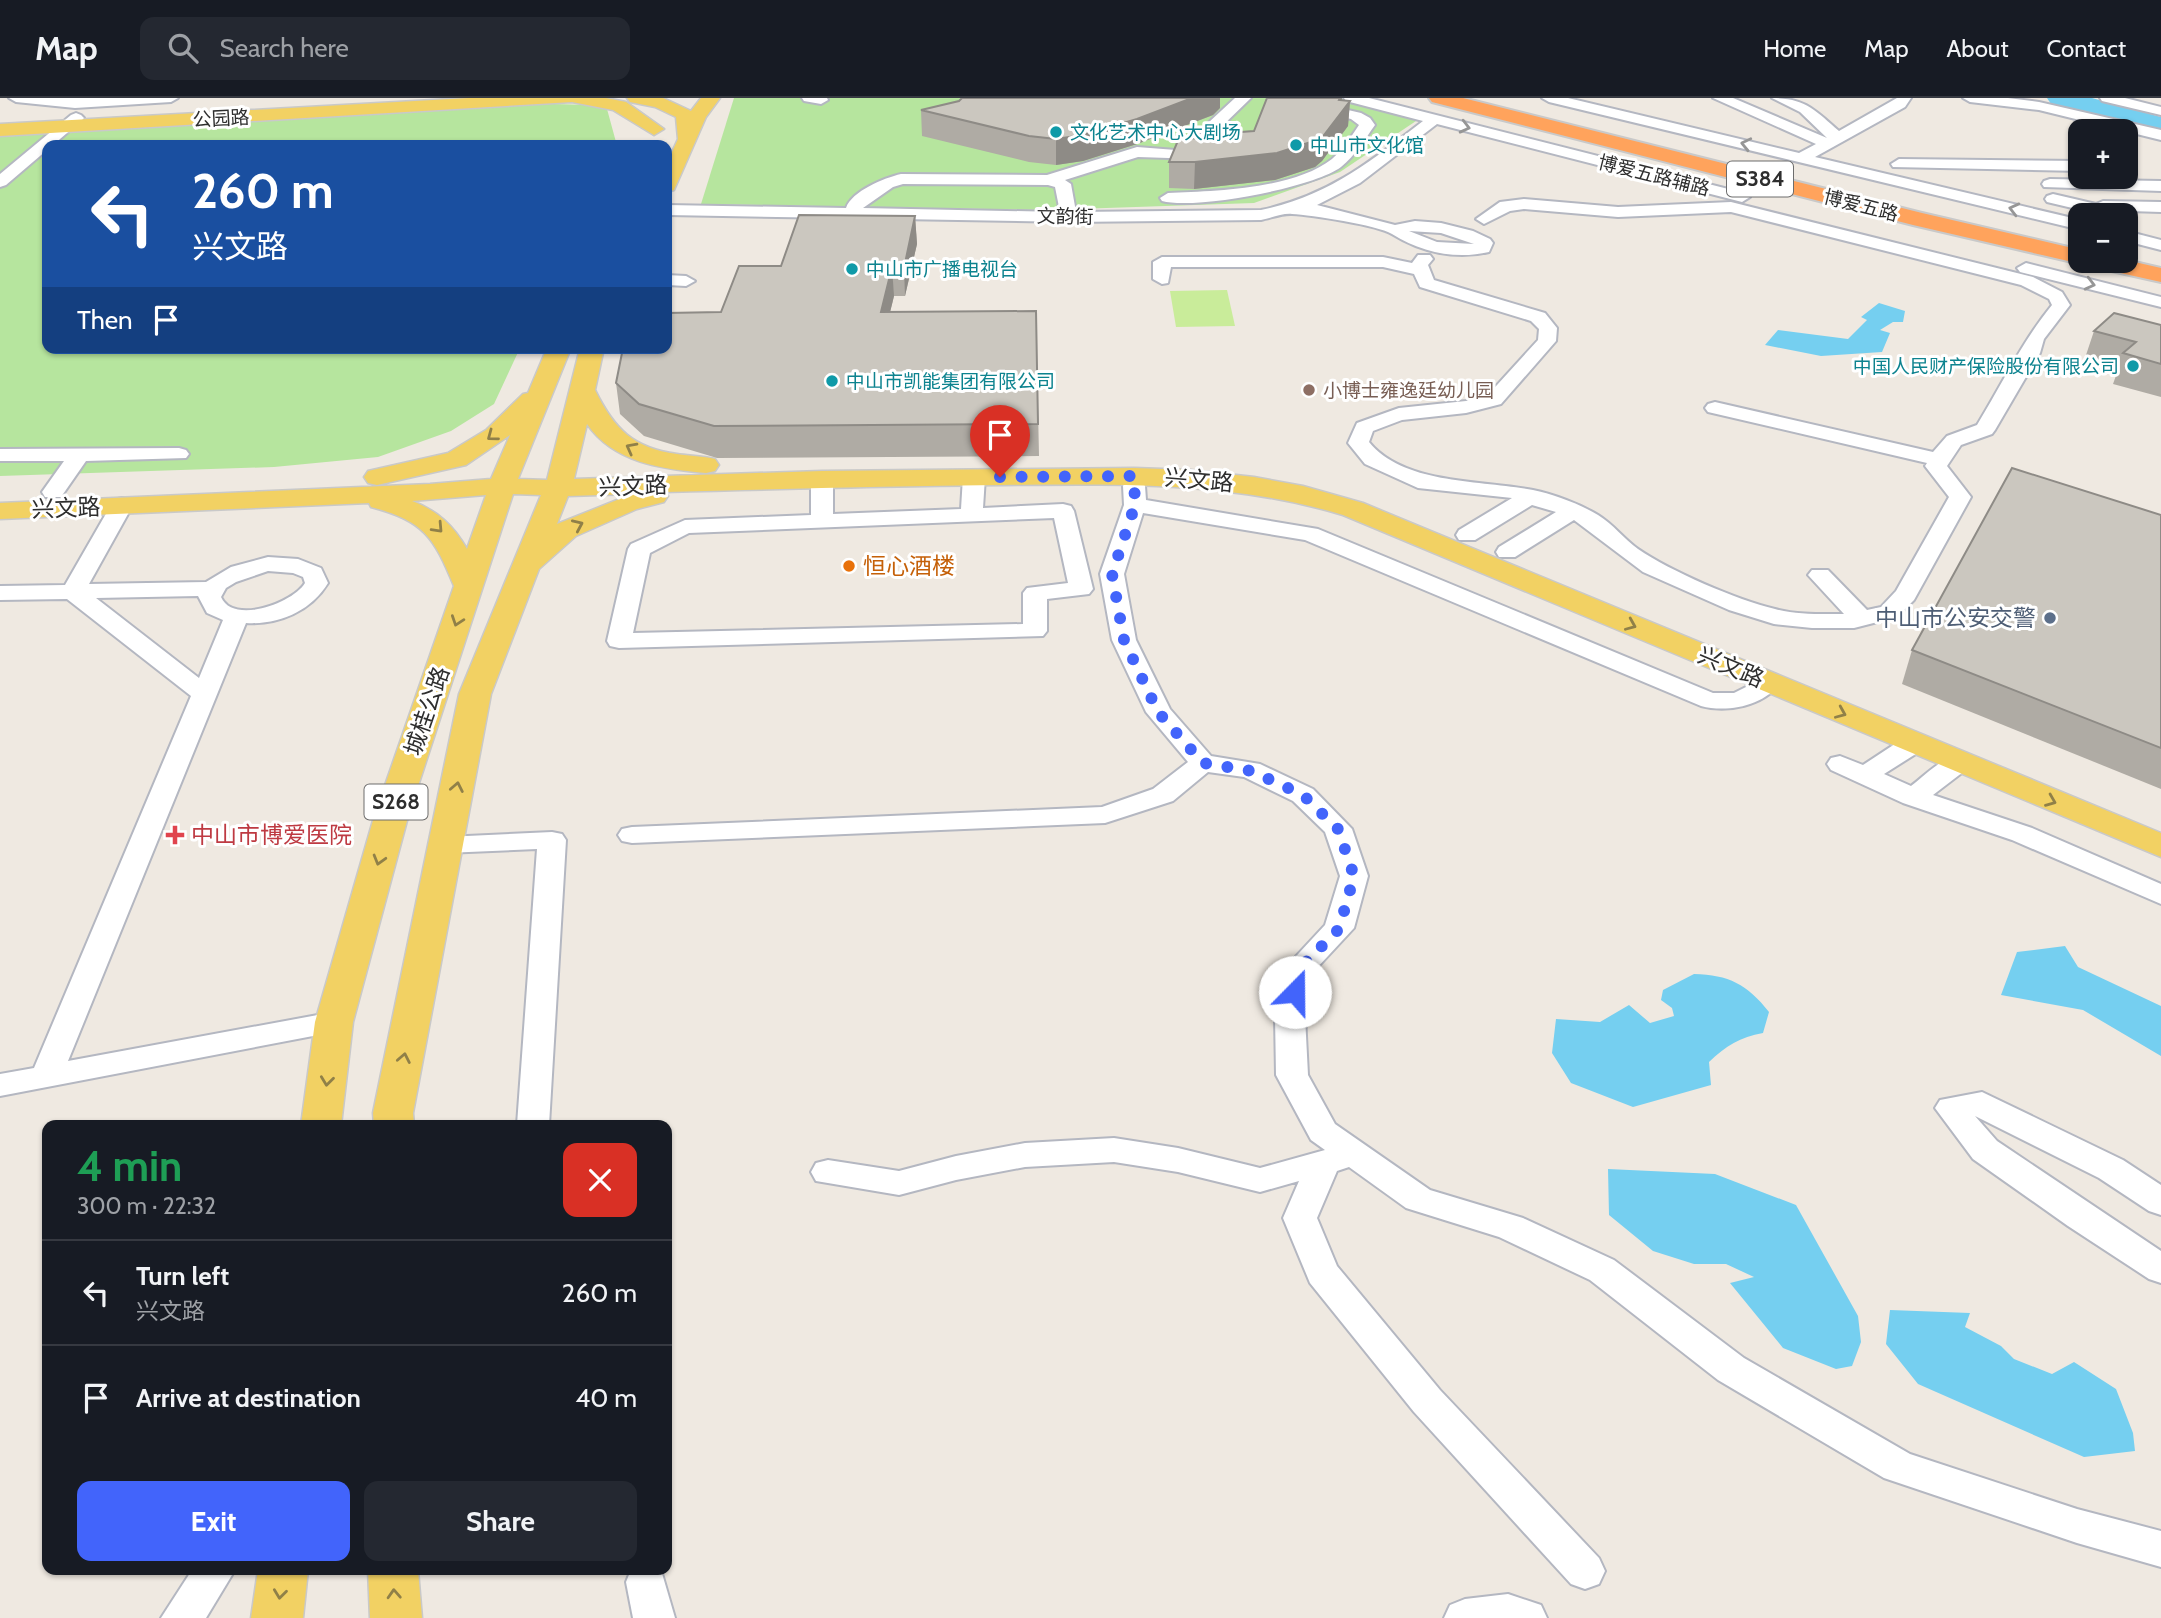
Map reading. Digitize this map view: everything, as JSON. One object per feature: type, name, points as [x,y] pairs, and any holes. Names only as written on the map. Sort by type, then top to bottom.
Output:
[{"type":"highway","name":"博爱五路","points":[[1478,98],[2068,240]]},
{"type":"highway","name":"博爱五路","points":[[1437,108],[2068,254]]},
{"type":"highway","points":[[1921,220],[2033,269]]},
{"type":"highway","points":[[2138,257],[2161,262]]},
{"type":"highway","points":[[2138,270],[2161,275]]},
{"type":"main road","name":"公园路","points":[[0,130],[71,122],[433,98]]},
{"type":"main road","name":"公园路","points":[[0,123],[71,122],[567,98]]},
{"type":"main road","points":[[576,98],[618,106],[651,137],[662,100]]},
{"type":"main road","points":[[636,98],[662,100],[685,115],[687,138]]},
{"type":"main road","points":[[672,174],[697,116],[711,98]]},
{"type":"main road","name":"城桂公路","points":[[322,1120],[334,1022],[391,817],[505,479],[557,354]]},
{"type":"main road","name":"城桂公路","points":[[399,1120],[445,845],[475,694],[560,481],[591,354]]},
{"type":"main road","points":[[353,488],[457,459],[495,435],[542,389]]},
{"type":"main road","points":[[582,390],[603,427],[625,446],[662,462],[832,475]]},
{"type":"main road","name":"兴文路","points":[[560,481],[832,475],[1127,464],[1191,465],[1244,470],[1312,482],[1368,497],[1467,535],[2161,821]]},
{"type":"main road","name":"兴文路","points":[[0,511],[505,479],[708,483],[832,475],[1134,476],[1191,478],[1254,485],[1303,494],[1353,509],[2161,846]]},
{"type":"main road","points":[[525,568],[566,530],[627,503],[708,483]]},
{"type":"main road","points":[[353,488],[408,507],[437,523],[452,545],[469,586]]},
{"type":"main road","name":"兴文路","points":[[0,493],[353,488]]},
{"type":"main road","points":[[277,1618],[282,1575]]},
{"type":"main road","points":[[393,1575],[396,1618]]},
{"type":"street","points":[[16,98],[75,104],[171,98]]},
{"type":"street","points":[[1048,180],[1137,152],[1193,156],[1213,126],[1244,98]]},
{"type":"street","points":[[1155,198],[1202,196],[1290,183],[1337,163],[1367,125],[1356,116],[1277,98]]},
{"type":"street","name":"博爱五路辅路","points":[[1351,98],[1437,108],[2161,302]]},
{"type":"street","name":"博爱五路","points":[[1549,98],[2068,222]]},
{"type":"street","points":[[1720,98],[1829,142],[1847,152]]},
{"type":"street","points":[[1779,98],[1805,109],[1829,142]]},
{"type":"street","points":[[1803,157],[1900,104],[1904,98]]},
{"type":"street","points":[[1969,98],[2039,106],[2161,135]]},
{"type":"street","points":[[2107,98],[2161,111]]},
{"type":"street","name":"文韵街","points":[[672,210],[1069,217],[1261,215],[1285,211],[1318,200],[1350,185],[1437,108]]},
{"type":"street","points":[[50,140],[71,122]]},
{"type":"street","points":[[0,182],[42,147]]},
{"type":"street","points":[[1972,181],[1892,162],[2068,166]]},
{"type":"street","points":[[854,215],[855,205],[887,184],[901,179],[1048,180],[1063,184],[1072,199],[1069,217]]},
{"type":"street","points":[[2075,203],[2036,189],[2161,186]]},
{"type":"street","points":[[1318,200],[1319,206],[1458,251]]},
{"type":"street","points":[[1285,211],[1311,209],[1403,232],[1430,227],[1481,229],[1506,206],[1524,204],[1618,212],[1731,207],[2027,281],[2056,296],[2061,305],[2035,338],[2030,353],[1984,430],[1971,433],[1943,453],[1936,466],[1960,497],[1906,595],[1889,612],[1862,619],[1812,621],[1774,617],[1737,606],[1651,567],[1621,547],[1591,520],[1573,511],[1531,496],[1426,482],[1372,460],[1358,443],[1364,427],[1399,414],[1466,407],[1494,400],[1547,341],[1548,328],[1538,317],[1444,290],[1426,282],[1420,248],[1403,232]]},
{"type":"street","points":[[2138,207],[2161,207]]},
{"type":"street","points":[[2138,219],[2161,224]]},
{"type":"street","points":[[1162,279],[1162,262],[1383,262],[1422,265],[1458,251],[1483,248],[1481,229]]},
{"type":"street","points":[[2138,239],[2161,245]]},
{"type":"street","points":[[672,280],[686,281]]},
{"type":"street","points":[[1721,400],[1943,453]]},
{"type":"street","points":[[53,492],[80,454]]},
{"type":"street","points":[[0,455],[179,454]]},
{"type":"street","points":[[822,521],[832,475]]},
{"type":"street","points":[[1134,476],[1135,505],[1112,574],[1124,640],[1158,712],[1203,763],[1251,771],[1303,795],[1338,829],[1354,876],[1339,929],[1301,967],[1290,1016],[1293,1075],[1339,1159],[1418,1199],[1511,1227],[1602,1270],[1731,1369],[1898,1466],[2077,1526],[2161,1549]]},
{"type":"street","points":[[972,515],[974,477]]},
{"type":"street","points":[[1467,535],[1531,496]]},
{"type":"street","points":[[73,592],[122,505]]},
{"type":"street","points":[[1135,505],[1310,534],[1710,701],[1739,700],[1768,682]]},
{"type":"street","points":[[1063,511],[1081,589],[1035,593],[1035,631],[619,641],[639,549],[685,527],[972,515],[1063,511]]},
{"type":"street","points":[[1507,552],[1573,511]]},
{"type":"street","points":[[0,593],[213,589],[236,573],[268,564],[299,566],[310,570],[318,584],[314,592],[292,608],[256,616],[237,616],[213,606],[210,598],[213,589]]},
{"type":"street","points":[[1820,575],[1862,619]]},
{"type":"street","points":[[73,592],[205,695]]},
{"type":"street","points":[[45,1078],[237,616]]},
{"type":"street","points":[[1913,744],[1852,770],[1913,797],[2022,834],[2161,895]]},
{"type":"street","points":[[1913,797],[1958,762]]},
{"type":"street","points":[[632,835],[1105,815],[1163,795],[1203,763]]},
{"type":"street","points":[[445,845],[552,840],[533,1120]]},
{"type":"street","points":[[0,1085],[334,1022]]},
{"type":"street","points":[[2161,1202],[2111,1170],[1982,1103],[1951,1108],[1985,1150],[2080,1217],[2161,1269]]},
{"type":"street","points":[[828,1172],[899,1182],[1025,1155],[1114,1150],[1178,1160],[1260,1180],[1339,1159]]},
{"type":"street","points":[[1339,1159],[1300,1218],[1322,1273],[1427,1401],[1585,1571]]},
{"type":"street","points":[[182,1618],[212,1575]]},
{"type":"street","points":[[1465,1618],[1508,1613],[1526,1618]]},
{"type":"green space","points":[[734,98],[1338,98],[1419,119],[1340,172],[1254,203],[1047,210],[701,204]]},
{"type":"green space","points":[[520,103],[588,105],[607,109],[615,140],[42,140],[42,354],[517,354],[494,404],[451,431],[378,457],[274,467],[0,476],[0,137]]},
{"type":"green space","points":[[1227,290],[1235,326],[1176,327],[1170,291]]},
{"type":"water","points":[[1879,303],[1905,311],[1903,322],[1893,322],[1880,330],[1890,333],[1882,352],[1821,356],[1765,345],[1778,330],[1848,339],[1867,320],[1861,317]]},
{"type":"water","points":[[2065,946],[2078,967],[2161,1006],[2161,1056],[2083,1010],[2001,995],[2017,952]]},
{"type":"water","points":[[1694,974],[1717,976],[1736,983],[1753,994],[1769,1012],[1763,1033],[1734,1043],[1709,1062],[1711,1085],[1633,1107],[1571,1083],[1552,1053],[1556,1019],[1600,1022],[1629,1005],[1650,1023],[1674,1016],[1672,1008],[1661,1000],[1663,990]]},
{"type":"water","points":[[1608,1169],[1715,1174],[1796,1205],[1858,1316],[1861,1342],[1852,1366],[1836,1369],[1783,1348],[1730,1283],[1754,1277],[1726,1264],[1694,1264],[1653,1251],[1609,1215]]},
{"type":"water","points":[[1890,1310],[1970,1313],[1965,1327],[2001,1346],[2014,1359],[2052,1374],[2074,1362],[2116,1389],[2133,1433],[2135,1451],[2084,1457],[1918,1384],[1886,1344]]},
{"type":"building","points":[[962,98],[1192,98],[1137,119],[1083,135],[1056,139],[1029,136],[921,110]]},
{"type":"building","points":[[1267,98],[1340,98],[1339,100],[1350,101],[1324,135],[1317,140],[1277,153],[1195,162],[1169,162],[1179,138],[1218,139],[1227,133],[1254,131]]},
{"type":"building","points":[[799,215],[915,216],[904,268],[892,267],[881,312],[1036,311],[1038,424],[714,426],[639,404],[616,383],[622,354],[672,354],[672,313],[721,312],[739,266],[781,266]]},
{"type":"building","points":[[2114,313],[2161,325],[2161,364],[2123,353],[2136,342],[2094,331]]},
{"type":"building","name":"中山市公安交警","points":[[2012,468],[2161,515],[2161,748],[1912,650]]},
{"type":"waterway","points":[[2061,98],[2161,126]]},
{"type":"place","name":"文化艺术中心大剧场","points":[[1056,132]]},
{"type":"place","name":"中山市文化馆","points":[[1296,145]]},
{"type":"place","name":"中山市广播电视台","points":[[852,269]]},
{"type":"place","name":"中国人民财产保险股份有限公司","points":[[2133,366]]},
{"type":"place","name":"中山市凯能集团有限公司","points":[[832,381]]},
{"type":"place","name":"小博士雍逸廷幼儿园","points":[[1309,390]]},
{"type":"place","name":"恒心酒楼","points":[[849,566]]},
{"type":"place","name":"中山市公安交警","points":[[2050,618]]},
{"type":"place","name":"中山市博爱医院","points":[[175,835]]},
{"type":"route","points":[[1000,477],[1134,476],[1135,505],[1112,574],[1124,640],[1158,712],[1203,763],[1251,771],[1303,795],[1338,829],[1354,876],[1339,929],[1301,967],[1295,992]]}]
